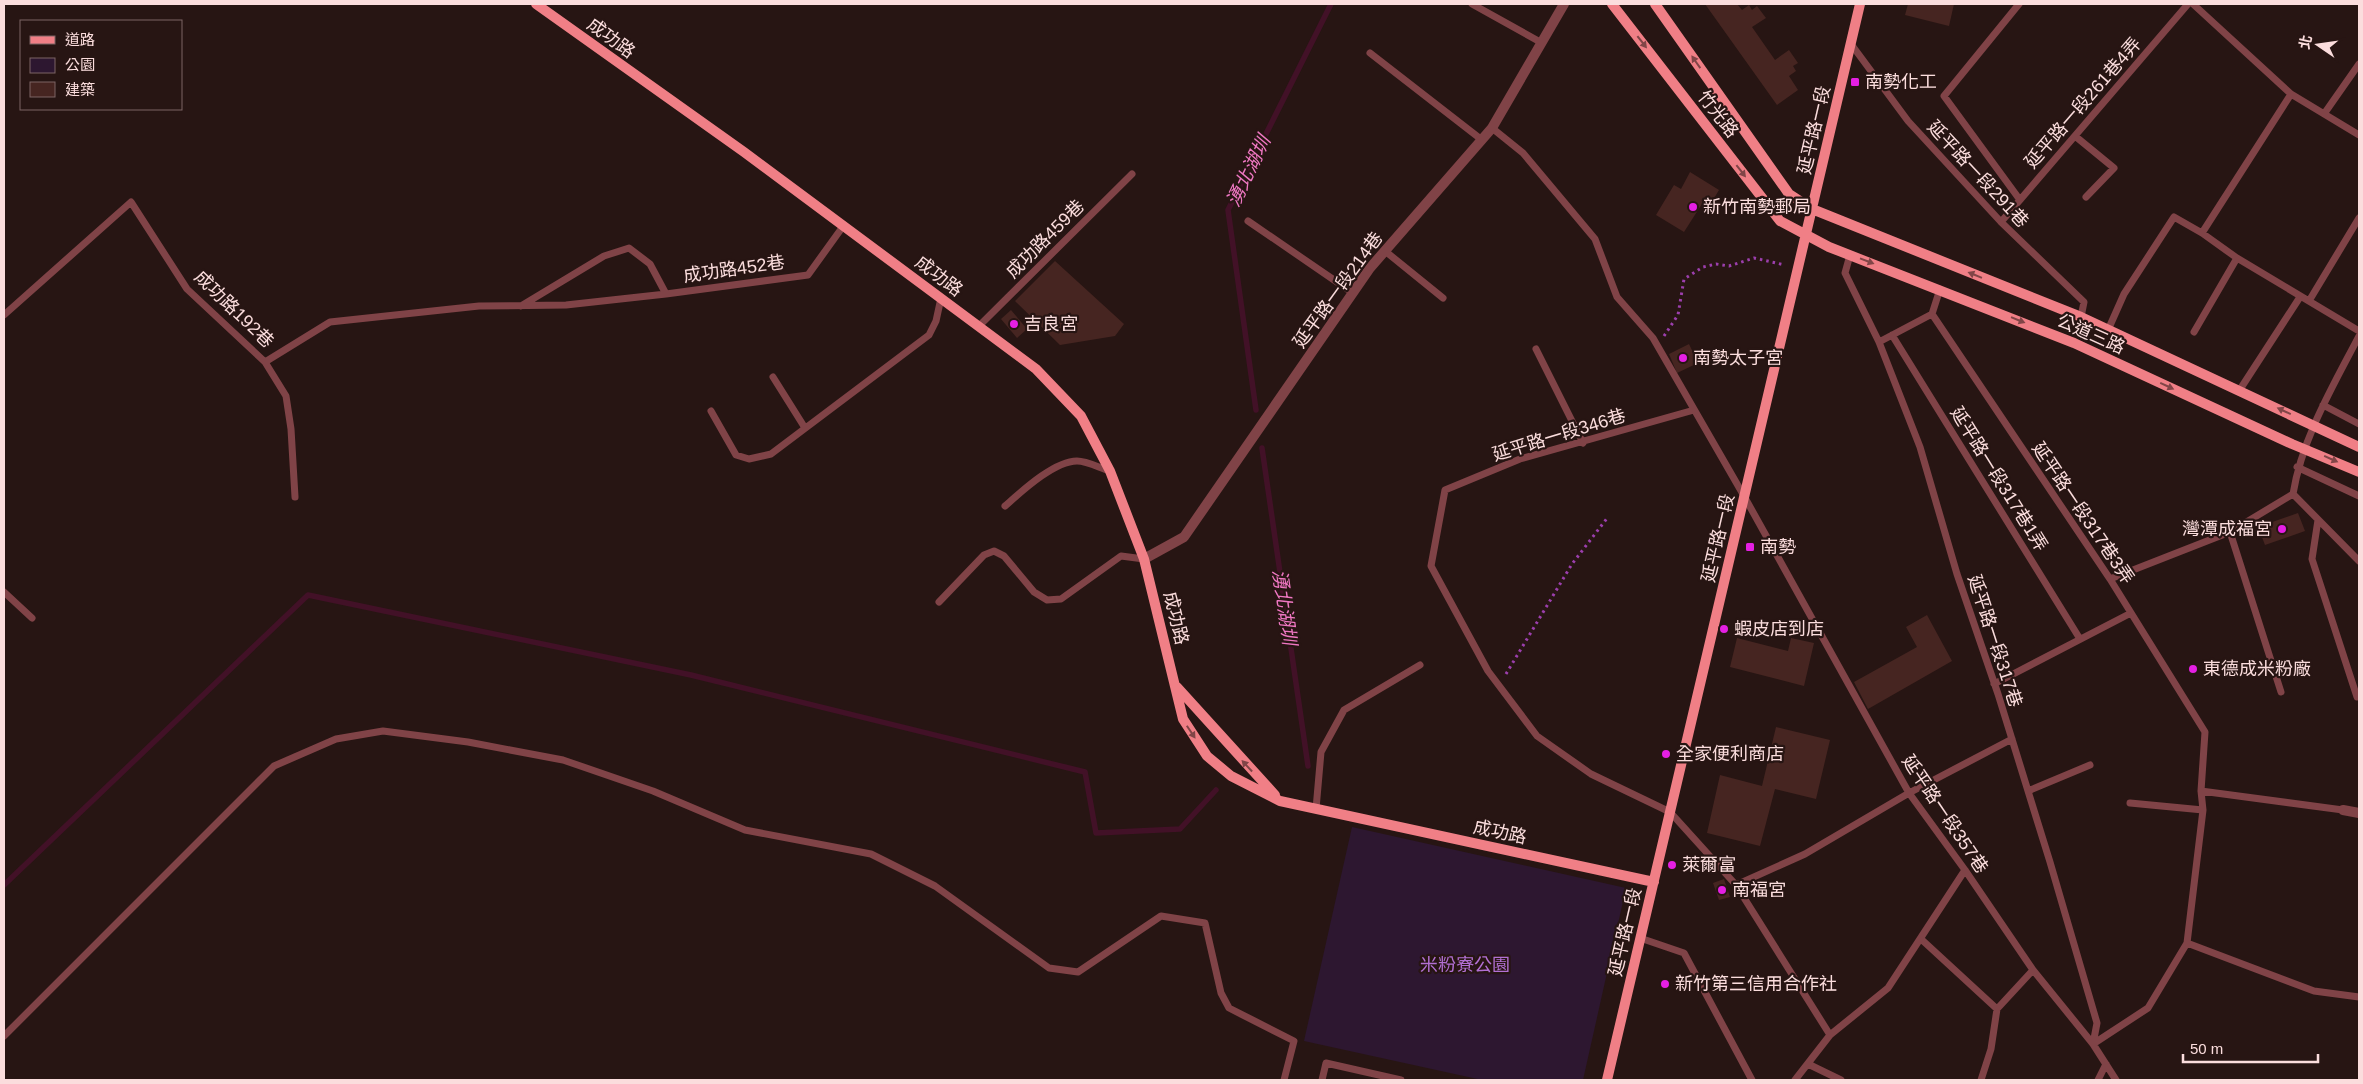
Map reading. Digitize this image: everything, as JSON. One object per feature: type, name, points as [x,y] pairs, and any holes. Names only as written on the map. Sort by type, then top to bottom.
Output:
[{"type":"street","name":"成功路","points":[[536,4],[844,225],[1036,369],[1081,416],[1110,471],[1144,559],[1183,719],[1208,756],[1231,776],[1280,801],[1654,882]]},
{"type":"street","name":"延平路一段214巷","points":[[1144,559],[1184,538],[1353,293],[1385,252],[1492,128],[1564,4]]},
{"type":"street","name":"竹光路","points":[[1612,4],[1780,221],[1806,235]]},
{"type":"street","name":"竹光路","points":[[1655,4],[1789,194],[1812,209]]},
{"type":"street","name":"延平路一段","points":[[1607,1080],[1860,4]]},
{"type":"street","name":"公道三路","points":[[1812,209],[2081,318],[2359,447]]},
{"type":"street","name":"公道三路","points":[[1806,235],[1850,255],[2074,343],[2359,472]]},
{"type":"street","name":"成功路","points":[[1176,686],[1280,801]]},
{"type":"street","points":[[2343,810],[2359,813]]},
{"type":"lane","points":[[1472,4],[1542,42]]},
{"type":"lane","points":[[2019,4],[1944,96],[2020,200]]},
{"type":"lane","name":"延平路一段261巷4弄","points":[[2001,222],[2188,4]]},
{"type":"lane","points":[[2194,4],[2291,94],[2359,135]]},
{"type":"lane","name":"延平路一段291巷","points":[[1851,44],[1908,121],[2001,222],[2084,302],[2081,318]]},
{"type":"lane","points":[[1370,53],[1482,140]]},
{"type":"lane","points":[[2324,114],[2359,64]]},
{"type":"lane","points":[[2202,233],[2291,94]]},
{"type":"lane","name":"延平路一段357巷","points":[[1492,128],[1523,153],[1595,239],[1617,297],[1656,343],[1744,496],[1909,793],[1965,870],[2033,970],[2093,1044],[2106,1064]]},
{"type":"lane","points":[[2075,136],[2114,168],[2086,197]]},
{"type":"lane","name":"成功路459巷","points":[[979,326],[1132,174]]},
{"type":"lane","name":"成功路192巷","points":[[4,315],[131,202],[187,289],[265,362],[330,322],[479,306],[566,305],[666,294]]},
{"type":"lane","points":[[2108,330],[2124,294],[2174,217],[2202,233],[2237,258],[2300,297],[2359,331]]},
{"type":"lane","points":[[2309,301],[2359,218]]},
{"type":"lane","points":[[1248,221],[1353,293]]},
{"type":"lane","name":"成功路452巷","points":[[521,306],[604,256],[629,248],[650,264],[666,294],[808,275],[844,225]]},
{"type":"lane","points":[[1385,252],[1443,298]]},
{"type":"lane","name":"延平路一段317巷","points":[[1850,255],[1845,272],[1879,342],[1920,447],[1957,574],[2012,739],[2097,1023],[2093,1044]]},
{"type":"lane","points":[[2194,332],[2237,258]]},
{"type":"lane","points":[[1879,342],[1932,314],[1940,289]]},
{"type":"lane","points":[[2239,391],[2300,297]]},
{"type":"lane","points":[[711,411],[736,454],[749,459],[771,454],[929,335],[936,321],[942,298]]},
{"type":"lane","name":"延平路一段317巷3弄","points":[[1932,314],[2110,579],[2204,732],[2202,810],[2187,943]]},
{"type":"lane","name":"延平路一段317巷1弄","points":[[1892,335],[2080,639]]},
{"type":"lane","points":[[2293,494],[2297,467],[2314,426],[2359,336]]},
{"type":"lane","points":[[1536,349],[1584,442]]},
{"type":"lane","points":[[265,362],[286,396],[291,429],[296,497]]},
{"type":"lane","points":[[773,377],[805,428]]},
{"type":"lane","points":[[2323,405],[2359,424]]},
{"type":"lane","name":"延平路一段346巷","points":[[1670,812],[1591,774],[1537,736],[1488,671],[1431,566],[1445,490],[1520,459],[1694,410]]},
{"type":"lane","points":[[1005,506],[1032,483],[1060,466],[1076,461],[1110,471]]},
{"type":"lane","points":[[2297,467],[2359,496]]},
{"type":"lane","points":[[2110,579],[2230,532],[2293,494]]},
{"type":"lane","points":[[2293,494],[2359,561]]},
{"type":"lane","points":[[2318,520],[2312,559],[2358,698]]},
{"type":"lane","points":[[2230,532],[2281,692]]},
{"type":"lane","points":[[939,602],[984,554],[994,551],[1004,556],[1034,592],[1047,600],[1061,599],[1121,556],[1144,559]]},
{"type":"lane","points":[[4,592],[32,618]]},
{"type":"lane","points":[[1994,684],[2131,613]]},
{"type":"lane","points":[[1316,809],[1321,752],[1344,710],[1420,664]]},
{"type":"lane","points":[[4,1036],[274,766],[336,740],[383,731],[468,742],[563,760],[653,791],[744,830],[871,854],[935,886],[1048,968],[1078,972],[1161,916],[1205,922],[1221,993],[1229,1008],[1294,1041],[1284,1080]]},
{"type":"lane","points":[[1736,885],[1805,854],[1909,793],[2012,739]]},
{"type":"lane","points":[[2028,791],[2090,765]]},
{"type":"lane","points":[[2201,791],[2343,810]]},
{"type":"lane","points":[[2130,804],[2202,810]]},
{"type":"lane","points":[[1670,812],[1736,885],[1830,1035]]},
{"type":"lane","points":[[1795,1080],[1830,1035],[1888,988],[1965,870]]},
{"type":"lane","points":[[1640,938],[1684,953],[1752,1080]]},
{"type":"lane","points":[[1921,939],[1997,1009]]},
{"type":"lane","points":[[2093,1044],[2148,1008],[2187,943],[2314,991],[2359,997]]},
{"type":"lane","points":[[1981,1080],[1991,1049],[1997,1009],[2033,970]]},
{"type":"lane","points":[[1322,1080],[1326,1063],[1396,1080]]},
{"type":"lane","points":[[1808,1064],[1841,1080]]},
{"type":"lane","points":[[2098,1080],[2106,1064]]},
{"type":"lane","points":[[2106,1064],[2116,1080]]},
{"type":"path","points":[[1656,343],[1667,333],[1678,315],[1684,279],[1703,268],[1716,264],[1729,266],[1754,258],[1774,261],[1798,269]]},
{"type":"path","points":[[1499,686],[1572,564],[1608,517]]},
{"type":"green space","name":"米粉寮公園","points":[[1352,827],[1626,888],[1583,1080],[1482,1080],[1304,1041]]},
{"type":"building","points":[[1705,4],[1737,4],[1742,10],[1749,5],[1752,10],[1757,6],[1766,18],[1752,27],[1775,60],[1789,50],[1798,63],[1793,66],[1796,71],[1789,76],[1798,90],[1777,105]]},
{"type":"building","points":[[1908,4],[1954,4],[1949,26],[1905,15]]},
{"type":"building","points":[[1690,172],[1719,190],[1713,200],[1707,196],[1684,232],[1656,215],[1674,185],[1681,189]]},
{"type":"building","points":[[1055,261],[1124,324],[1115,336],[1060,345],[1015,301]]},
{"type":"building","name":"吉良宮","points":[[1011,310],[1027,329],[1017,338],[1001,319]]},
{"type":"building","name":"南勢太子宮","points":[[1689,344],[1698,363],[1677,373],[1669,354]]},
{"type":"building","name":"灣潭成福宮","points":[[2298,513],[2305,531],[2265,545],[2258,527]]},
{"type":"building","points":[[1927,615],[1952,661],[1868,709],[1854,682],[1917,647],[1906,627]]},
{"type":"building","points":[[1737,638],[1788,651],[1791,638],[1814,643],[1804,686],[1730,667]]},
{"type":"building","points":[[1776,727],[1830,740],[1816,799],[1775,789],[1760,846],[1707,833],[1720,775],[1762,786]]},
{"type":"building","name":"南福宮","points":[[1724,879],[1730,897],[1719,900],[1713,883]]},
{"type":"waterway","name":"湧北湖圳","points":[[1256,410],[1228,210],[1331,4]]},
{"type":"waterway","name":"湧北湖圳","points":[[1262,448],[1308,766]]},
{"type":"waterway","points":[[4,885],[308,595],[691,675],[1085,772],[1096,833],[1180,829],[1216,790]]},
{"type":"place","name":"南勢化工","points":[[1855,82]]},
{"type":"place","name":"新竹南勢郵局","points":[[1693,207]]},
{"type":"place","name":"吉良宮","points":[[1014,324]]},
{"type":"place","name":"南勢太子宮","points":[[1683,358]]},
{"type":"place","name":"灣潭成福宮","points":[[2282,529]]},
{"type":"place","name":"南勢","points":[[1750,547]]},
{"type":"place","name":"蝦皮店到店","points":[[1724,629]]},
{"type":"place","name":"東德成米粉廠","points":[[2193,669]]},
{"type":"place","name":"全家便利商店","points":[[1666,754]]},
{"type":"place","name":"萊爾富","points":[[1672,865]]},
{"type":"place","name":"南福宮","points":[[1722,890]]},
{"type":"place","name":"新竹第三信用合作社","points":[[1665,984]]}]
